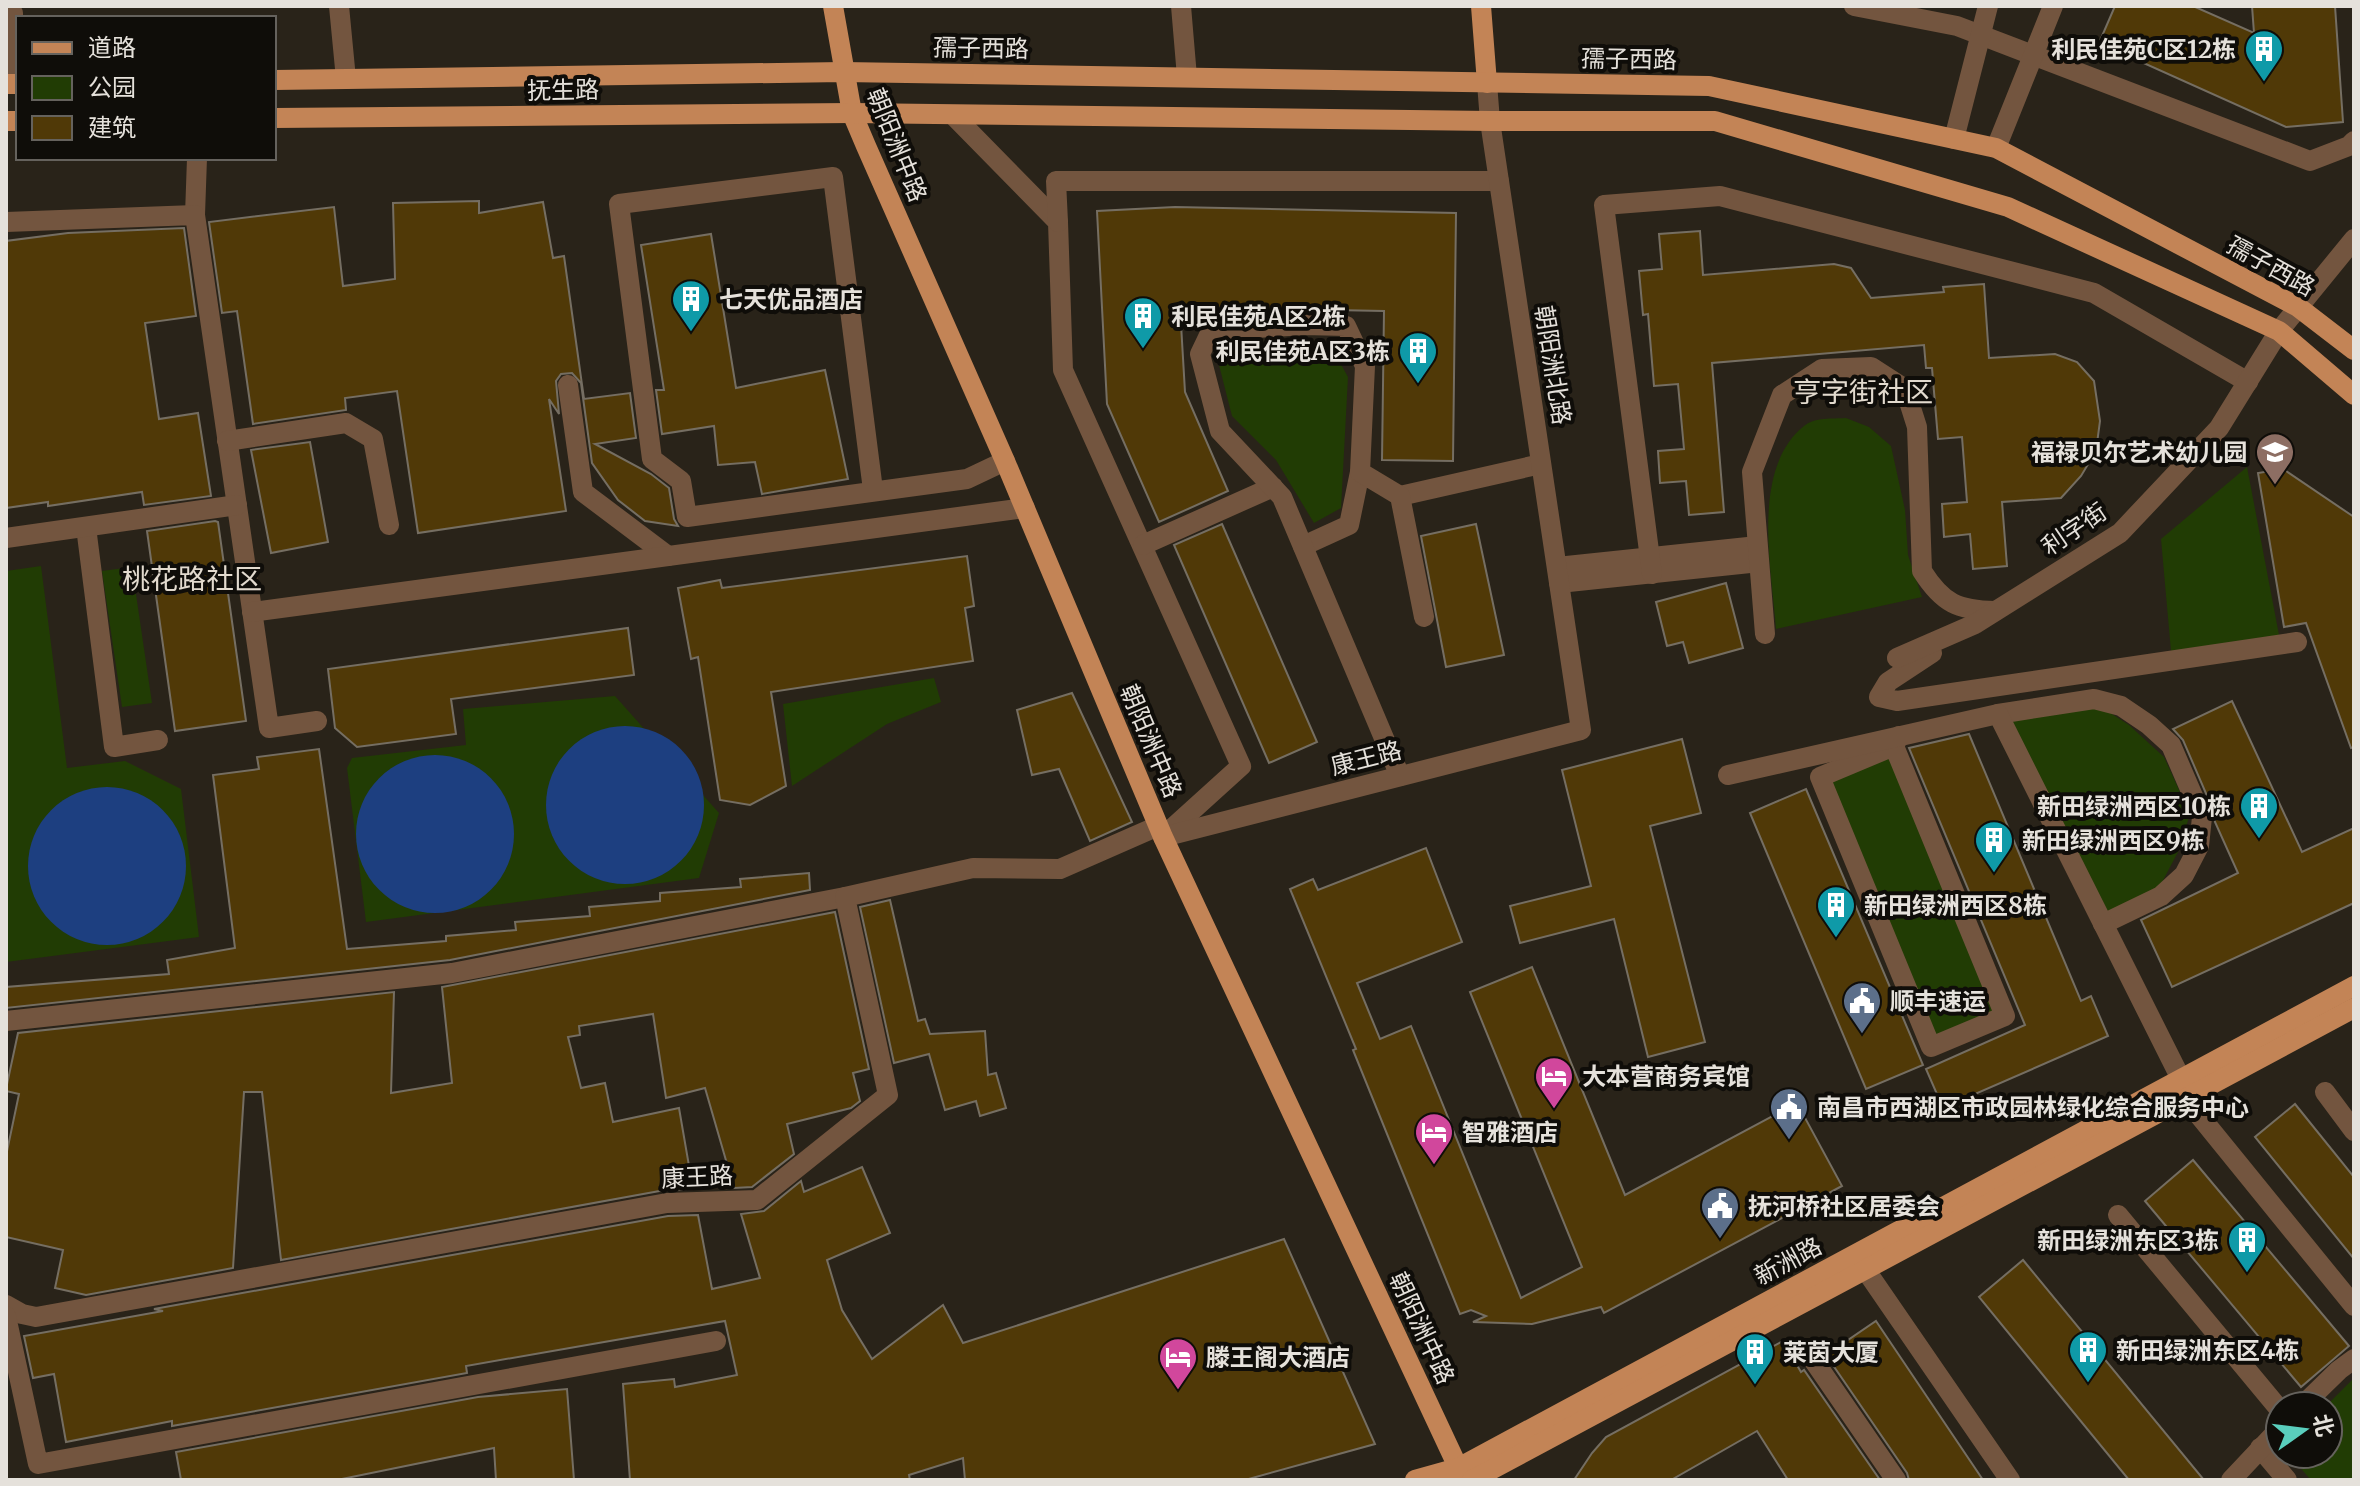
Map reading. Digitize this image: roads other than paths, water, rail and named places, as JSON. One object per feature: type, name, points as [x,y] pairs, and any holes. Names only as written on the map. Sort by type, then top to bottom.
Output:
[{"type":"main road","name":"朝阳洲中路","points":[[833,6],[852,113],[1005,461],[1161,831],[1465,1476]]},
{"type":"main road","name":"朝阳洲北路","points":[[1481,6],[1487,83]]},
{"type":"main road","name":"抚生路","points":[[276,80],[843,72]]},
{"type":"main road","name":"孺子西路","points":[[843,72],[1709,86],[1996,148],[2298,307],[2354,350]]},
{"type":"main road","name":"抚生路","points":[[276,118],[852,113]]},
{"type":"main road","points":[[852,113],[1715,121],[2008,207],[2279,331],[2354,395]]},
{"type":"main road","name":"新洲路","points":[[1465,1476],[1865,1269],[2183,1088],[2354,986]]},
{"type":"main road","name":"新洲路","points":[[1465,1476],[2183,1088],[2354,1008]]},
{"type":"main road","points":[[1415,1480],[1465,1476]]},
{"type":"street","points":[[8,6],[13,13],[13,84]]},
{"type":"street","points":[[339,6],[346,79]]},
{"type":"street","points":[[1181,6],[1187,77]]},
{"type":"street","points":[[1854,6],[1957,26],[2310,161],[2349,146],[2354,141]]},
{"type":"street","points":[[1954,139],[1988,6]]},
{"type":"street","points":[[1996,148],[2053,6]]},
{"type":"street","name":"朝阳洲北路","points":[[1487,83],[1490,121],[1581,730]]},
{"type":"street","points":[[953,115],[1058,222]]},
{"type":"street","points":[[197,160],[195,215],[269,728],[317,721]]},
{"type":"street","points":[[873,490],[833,177],[619,204],[652,459],[681,481],[687,517],[967,479],[1005,461]]},
{"type":"street","points":[[1161,831],[1241,766],[1063,370],[1056,181],[1499,181]]},
{"type":"street","points":[[1651,565],[1604,205],[1720,196],[2094,293],[2248,382]]},
{"type":"street","points":[[6,222],[195,215]]},
{"type":"street","name":"利字街","points":[[1897,658],[1975,624],[2120,533],[2219,428],[2279,331],[2352,246]]},
{"type":"street","points":[[1303,546],[1349,525],[1360,472],[1365,366],[1346,326],[1304,325],[1211,331],[1200,354],[1220,431],[1282,497],[1400,776]]},
{"type":"street","points":[[1765,634],[1754,555],[1752,472],[1782,395],[1822,369],[1871,367],[1905,389],[1917,427],[1922,571],[1935,591],[1964,610],[1995,611]]},
{"type":"street","points":[[568,385],[583,492],[668,556]]},
{"type":"street","points":[[227,441],[346,423],[373,439],[389,525]]},
{"type":"street","points":[[1360,472],[1400,496],[1541,464]]},
{"type":"street","points":[[1143,545],[1273,487]]},
{"type":"street","points":[[1400,496],[1424,617]]},
{"type":"street","points":[[6,538],[237,505]]},
{"type":"street","points":[[252,612],[1025,508]]},
{"type":"street","points":[[86,527],[114,747],[158,740]]},
{"type":"street","points":[[1558,575],[1651,565],[1750,563],[1754,555]]},
{"type":"street","points":[[1975,624],[1888,682],[1879,697],[1897,701],[2297,642]]},
{"type":"street","points":[[1728,775],[1896,741],[1998,714],[2094,699],[2121,706],[2171,745],[2202,817],[2199,846],[2184,875],[2161,896],[2103,924]]},
{"type":"street","points":[[1998,714],[2183,1088],[2354,1306]]},
{"type":"street","name":"康王路","points":[[6,1305],[22,1314],[36,1317],[667,1203],[757,1200],[888,1095],[845,897],[973,868],[1060,869],[1161,831],[1400,776],[1581,730]]},
{"type":"street","points":[[1896,741],[2005,1016],[1931,1047],[1820,777],[1896,741]]},
{"type":"street","points":[[6,1021],[452,973],[845,897]]},
{"type":"street","points":[[2325,1092],[2354,1131]]},
{"type":"street","points":[[2118,1215],[2264,1391]]},
{"type":"street","points":[[1865,1269],[2010,1480]]},
{"type":"street","points":[[6,1316],[38,1464],[716,1341]]},
{"type":"street","points":[[1812,1358],[1896,1480]]},
{"type":"street","points":[[2318,1390],[2354,1359]]},
{"type":"street","points":[[2231,1480],[2264,1444]]},
{"type":"street","points":[[2260,1448],[2287,1480]]},
{"type":"water","points":[[625,726],[655,732],[681,749],[698,775],[704,805],[698,835],[681,861],[655,878],[625,884],[595,878],[569,861],[552,835],[546,805],[552,775],[569,749],[595,732]]},
{"type":"water","points":[[435,755],[465,761],[491,778],[508,804],[514,834],[508,864],[491,890],[465,907],[435,913],[405,907],[379,890],[362,864],[356,834],[362,804],[379,778],[405,761]]},
{"type":"water","points":[[107,787],[137,793],[163,810],[180,836],[186,866],[180,896],[163,922],[137,939],[107,945],[77,939],[51,922],[34,896],[28,866],[34,836],[51,810],[77,793]]},
{"type":"place","name":"利民佳苑C区12栋","points":[[2264,83]]},
{"type":"place","name":"七天优品酒店","points":[[691,333]]},
{"type":"place","name":"利民佳苑A区2栋","points":[[1143,350]]},
{"type":"place","name":"利民佳苑A区3栋","points":[[1418,385]]},
{"type":"place","name":"福禄贝尔艺术幼儿园","points":[[2275,486]]},
{"type":"place","name":"新田绿洲西区10栋","points":[[2259,840]]},
{"type":"place","name":"新田绿洲西区9栋","points":[[1994,874]]},
{"type":"place","name":"新田绿洲西区8栋","points":[[1836,939]]},
{"type":"place","name":"顺丰速运","points":[[1862,1035]]},
{"type":"place","name":"大本营商务宾馆","points":[[1554,1110]]},
{"type":"place","name":"南昌市西湖区市政园林绿化综合服务中心","points":[[1789,1141]]},
{"type":"place","name":"智雅酒店","points":[[1434,1166]]},
{"type":"place","name":"抚河桥社区居委会","points":[[1720,1240]]},
{"type":"place","name":"新田绿洲东区3栋","points":[[2247,1274]]},
{"type":"place","name":"新田绿洲东区4栋","points":[[2088,1384]]},
{"type":"place","name":"莱茵大厦","points":[[1755,1386]]},
{"type":"place","name":"滕王阁大酒店","points":[[1178,1391]]},
{"type":"district","name":"亨字街社区","points":[[1863,392]]},
{"type":"district","name":"桃花路社区","points":[[192,579]]}]
